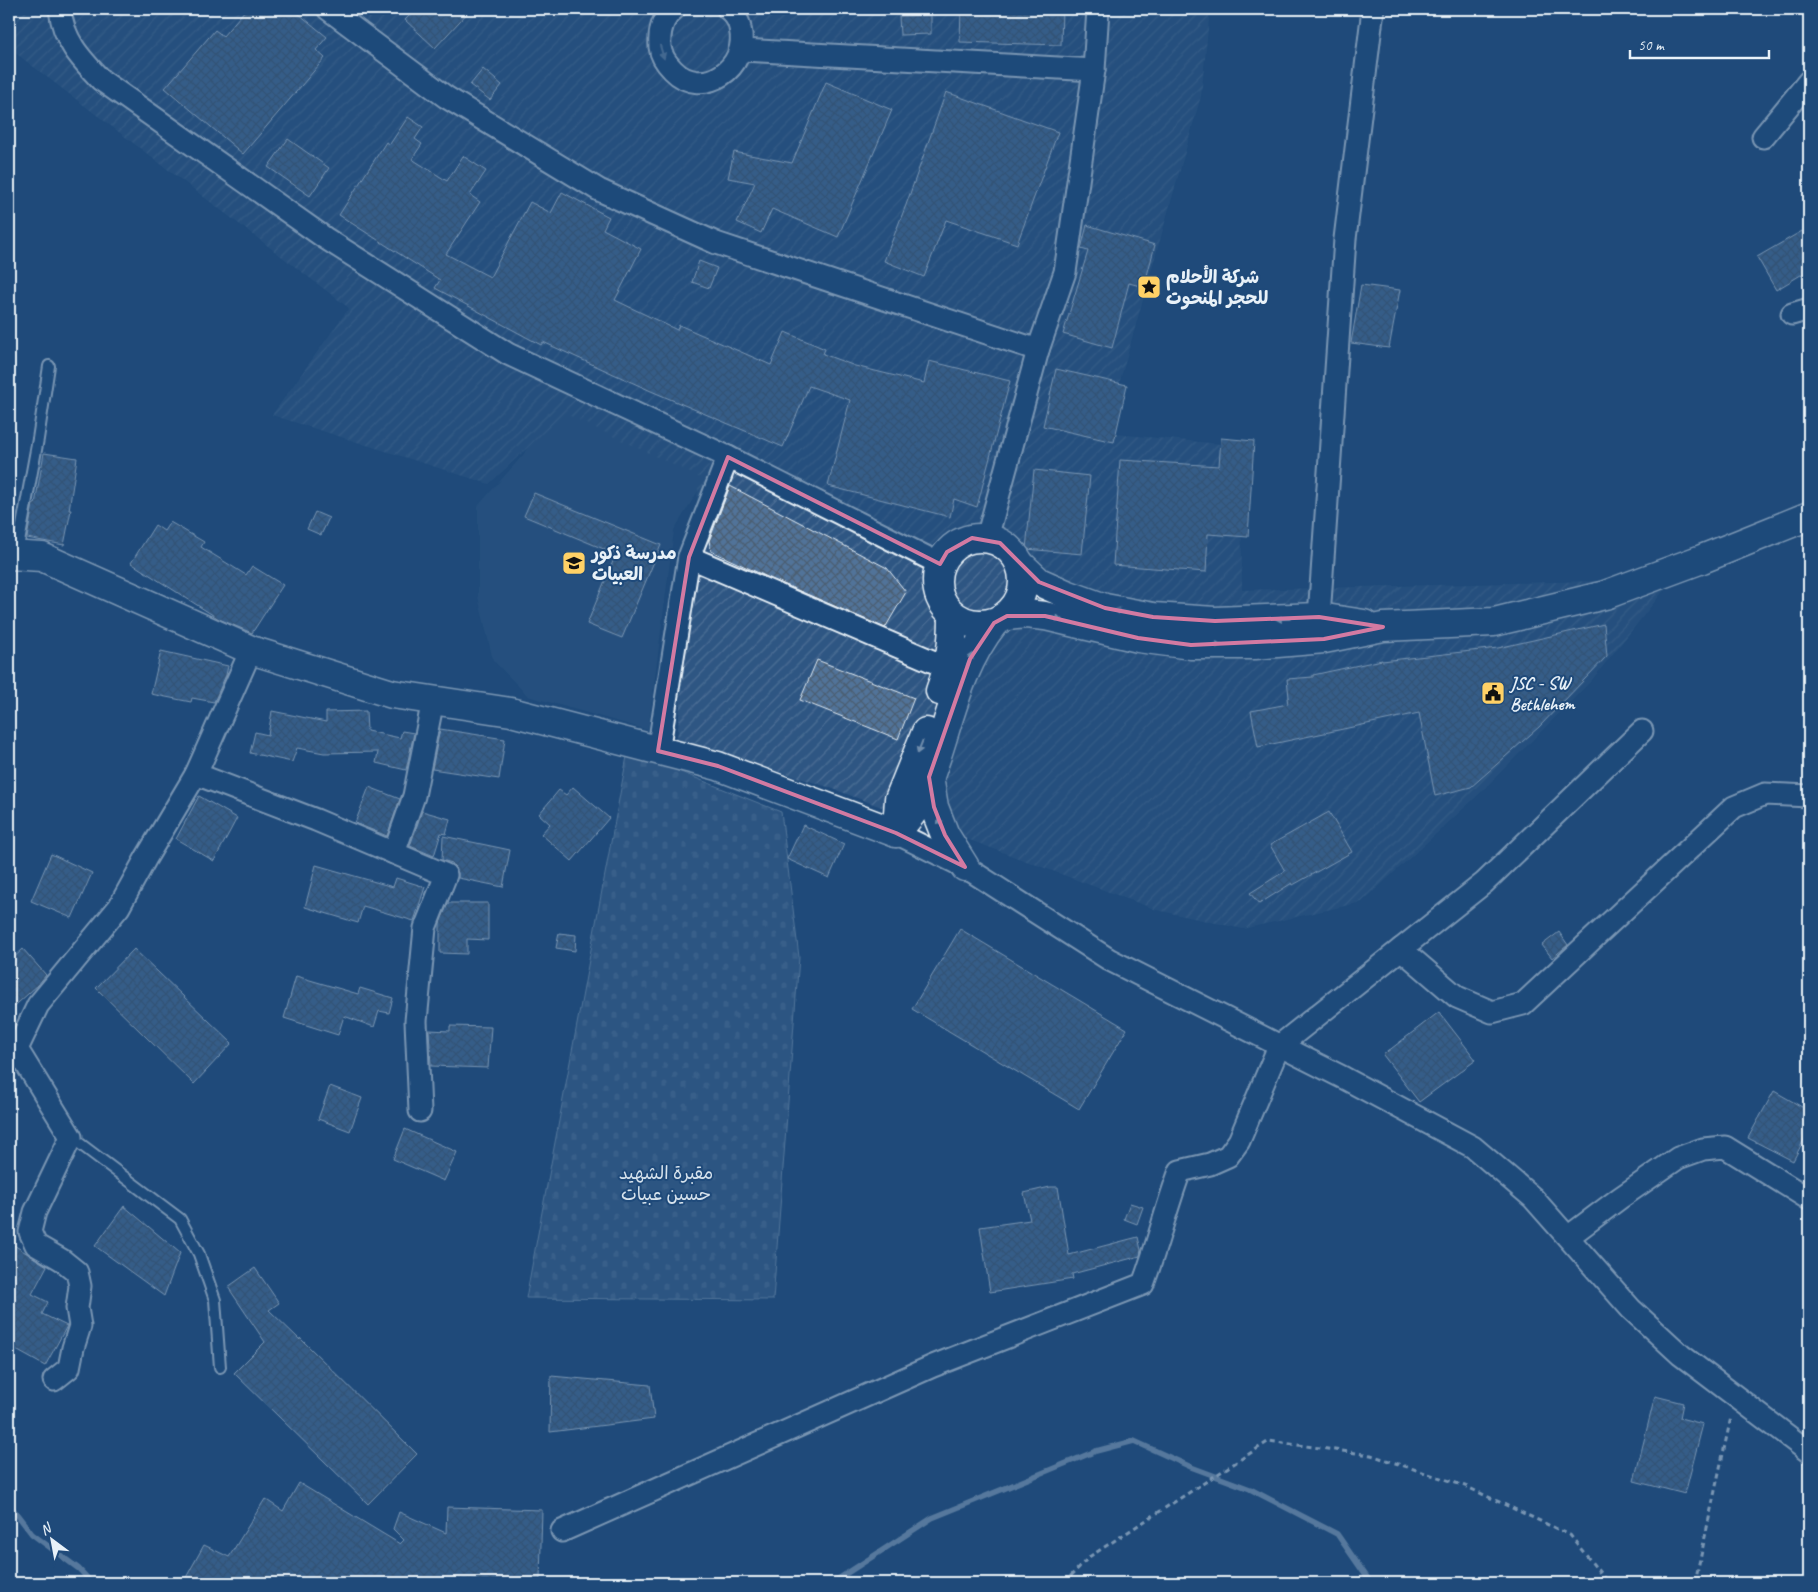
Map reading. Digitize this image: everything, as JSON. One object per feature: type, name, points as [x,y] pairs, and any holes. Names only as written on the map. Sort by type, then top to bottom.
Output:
[{"type":"street","points":[[60,9],[66,34],[79,58],[101,80],[325,238],[508,354],[728,457],[940,564]]},
{"type":"street","points":[[328,9],[446,97],[599,190],[716,243],[1038,350]]},
{"type":"street","points":[[674,9],[663,23],[659,37],[660,50],[666,63],[676,73],[688,80],[702,82],[715,79],[727,72],[736,62],[742,50],[742,36],[739,23],[728,9]]},
{"type":"street","points":[[987,538],[1038,350],[1065,272],[1094,70],[1098,9]]},
{"type":"street","points":[[1319,617],[1344,239],[1373,9]]},
{"type":"street","points":[[742,50],[1094,70]]},
{"type":"street","points":[[1763,137],[1809,81]]},
{"type":"street","points":[[658,751],[689,557],[728,457]]},
{"type":"street","points":[[1383,627],[1319,617],[1215,621],[1153,616],[1105,608],[1039,582],[1020,564],[1012,552],[1000,543],[987,538],[972,538],[959,543],[948,552],[940,564],[936,578],[937,592],[943,605],[953,616],[965,623],[980,625],[1026,614],[1045,616],[1138,638],[1190,645],[1255,645],[1324,639],[1383,627],[1494,622],[1605,595],[1809,516]]},
{"type":"street","points":[[13,554],[42,557],[251,650],[392,694],[511,712],[718,766],[896,832],[965,866],[1110,960],[1473,1147],[1534,1198],[1631,1309],[1681,1355],[1809,1451]]},
{"type":"street","points":[[689,557],[948,668]]},
{"type":"street","points":[[896,832],[920,800],[970,659],[983,637],[1016,605],[1022,592],[1024,578],[1020,564]]},
{"type":"street","points":[[896,832],[899,799],[925,734],[948,668],[952,646],[953,616]]},
{"type":"street","points":[[54,1380],[70,1368],[73,1348],[80,1326],[78,1308],[80,1286],[77,1272],[62,1260],[36,1245],[30,1232],[35,1212],[71,1137],[17,1049],[38,1005],[119,908],[146,858],[196,774],[251,650]]},
{"type":"street","points":[[394,853],[414,796],[433,700]]},
{"type":"street","points":[[562,1531],[933,1366],[1143,1284],[1180,1171],[1210,1164],[1228,1156],[1239,1141],[1280,1046],[1484,883],[1642,731]]},
{"type":"street","points":[[196,774],[316,820],[446,875],[424,928],[416,1021],[420,1111]]},
{"type":"street","points":[[929,777],[934,806],[942,828],[965,866]]},
{"type":"street","points":[[1401,949],[1457,997],[1492,1012],[1523,1004],[1734,807],[1764,794],[1809,796]]},
{"type":"street","points":[[1568,1237],[1678,1158],[1703,1149],[1725,1147],[1809,1199]]},
{"type":"lane","points":[[13,554],[38,440],[49,366]]},
{"type":"lane","points":[[71,1137],[180,1219],[199,1254],[215,1300],[220,1367]]},
{"type":"path","points":[[1695,1583],[1736,1397]]},
{"type":"path","points":[[1064,1583],[1089,1557],[1269,1442],[1371,1455],[1465,1486],[1570,1535],[1608,1583]]},
{"type":"highlighted area","points":[[728,457],[940,564],[947,552],[972,538],[1000,543],[1039,582],[1105,608],[1153,617],[1215,621],[1319,617],[1383,627],[1324,639],[1191,645],[1138,638],[1045,616],[1007,616],[994,623],[970,659],[929,777],[934,807],[945,835],[965,867],[896,833],[718,766],[658,751],[689,557]]},
{"type":"shaded area","points":[[9,9],[1210,9],[1201,96],[1105,433],[1241,446],[1242,590],[1673,579],[1591,681],[1476,797],[1362,902],[1243,929],[1157,910],[828,787],[677,740],[699,477],[564,413],[489,484],[272,415],[349,308],[9,48]]},
{"type":"shaded area","name":"مدرسة ذكور العبيات","points":[[555,394],[709,473],[674,530],[648,730],[528,696],[493,660],[478,596],[478,506],[524,454]]},
{"type":"green space","name":"مقبرة الشهيد حسين عبيات","points":[[628,751],[781,812],[799,957],[773,1300],[526,1298]]},
{"type":"building","points":[[246,9],[293,9],[327,37],[316,50],[325,58],[243,154],[165,88],[215,30],[223,36]]},
{"type":"building","points":[[416,9],[471,9],[435,48],[405,20]]},
{"type":"building","points":[[961,9],[1062,9],[1061,45],[960,42]]},
{"type":"building","points":[[931,15],[931,34],[900,35],[899,16]]},
{"type":"building","points":[[483,69],[502,85],[490,100],[470,85]]},
{"type":"building","points":[[826,82],[892,110],[838,237],[772,209],[761,233],[737,222],[755,183],[728,178],[734,152],[792,163]]},
{"type":"building","points":[[946,92],[1058,132],[1017,244],[946,220],[924,277],[884,261]]},
{"type":"building","points":[[408,117],[423,127],[415,139],[422,144],[412,159],[447,181],[463,156],[486,171],[470,195],[480,202],[446,254],[490,277],[530,202],[551,213],[562,192],[609,217],[603,229],[641,249],[615,300],[677,330],[679,325],[771,365],[785,332],[825,349],[823,354],[855,366],[924,383],[929,361],[1010,381],[977,507],[954,499],[950,517],[828,486],[850,400],[809,386],[783,447],[651,391],[543,342],[541,345],[435,288],[440,280],[339,215],[386,142],[390,144]]},
{"type":"building","points":[[288,139],[329,168],[310,196],[268,167]]},
{"type":"building","points":[[1087,225],[1155,245],[1144,287],[1129,283],[1112,348],[1063,334],[1088,251],[1081,249]]},
{"type":"building","points":[[1802,231],[1809,243],[1809,270],[1776,290],[1757,257]]},
{"type":"building","points":[[699,261],[717,268],[709,288],[692,282]]},
{"type":"building","points":[[1361,285],[1400,290],[1389,348],[1351,343]]},
{"type":"building","points":[[1056,369],[1127,385],[1114,442],[1043,426]]},
{"type":"building","points":[[1221,438],[1254,441],[1248,537],[1208,534],[1206,572],[1113,565],[1120,460],[1219,466]]},
{"type":"building","points":[[44,453],[77,458],[69,510],[71,510],[64,545],[27,538]]},
{"type":"building","points":[[1034,470],[1090,476],[1082,554],[1026,549]]},
{"type":"building","points":[[730,486],[887,568],[906,592],[885,628],[711,551],[709,541]]},
{"type":"building","name":"مدرسة ذكور العبيات","points":[[534,493],[661,545],[622,638],[587,624],[616,554],[524,516]]},
{"type":"building","points":[[315,512],[329,518],[321,535],[307,529]]},
{"type":"building","points":[[170,522],[204,542],[201,547],[246,575],[252,566],[283,585],[252,633],[219,619],[131,563],[155,525],[164,531]]},
{"type":"building","name":"JSC - SW Bethlehem","points":[[1604,624],[1607,656],[1539,727],[1471,787],[1435,796],[1419,713],[1258,747],[1251,711],[1288,704],[1287,679],[1313,677],[1313,675],[1382,660],[1498,648]]},
{"type":"building","points":[[161,651],[228,666],[214,702],[192,698],[191,702],[151,694]]},
{"type":"building","points":[[817,660],[914,698],[898,739],[800,700]]},
{"type":"building","points":[[272,711],[326,722],[326,712],[366,711],[367,731],[400,738],[402,731],[414,733],[406,770],[376,763],[378,752],[324,753],[297,748],[292,762],[250,753],[255,732],[268,735]]},
{"type":"building","points":[[440,729],[505,739],[499,779],[432,769]]},
{"type":"building","points":[[369,787],[400,799],[387,836],[355,823]]},
{"type":"building","points":[[573,787],[609,818],[572,861],[541,834],[550,824],[539,814],[559,790],[566,795]]},
{"type":"building","points":[[199,796],[237,818],[214,861],[176,839]]},
{"type":"building","points":[[422,811],[450,819],[446,834],[441,833],[434,856],[410,846]]},
{"type":"building","points":[[1329,812],[1352,852],[1293,885],[1292,883],[1259,904],[1250,893],[1285,871],[1270,845]]},
{"type":"building","points":[[803,825],[844,844],[829,878],[787,859]]},
{"type":"building","points":[[443,836],[510,850],[503,887],[458,878],[458,873],[452,863],[442,860]]},
{"type":"building","points":[[51,854],[92,873],[72,918],[31,901]]},
{"type":"building","points":[[316,865],[393,887],[396,878],[425,887],[414,921],[363,906],[358,923],[305,907]]},
{"type":"building","points":[[448,903],[488,903],[488,940],[467,939],[467,954],[440,953],[440,923]]},
{"type":"building","points":[[960,929],[1127,1029],[1079,1109],[912,1009]]},
{"type":"building","points":[[1559,932],[1568,945],[1552,958],[1542,945]]},
{"type":"building","points":[[559,933],[576,935],[575,951],[556,948]]},
{"type":"building","points":[[23,949],[46,975],[38,985],[9,1011],[9,962]]},
{"type":"building","points":[[134,949],[232,1043],[194,1084],[96,988]]},
{"type":"building","points":[[296,976],[358,994],[360,988],[393,998],[389,1013],[379,1011],[374,1027],[344,1016],[338,1035],[284,1018]]},
{"type":"building","points":[[1439,1012],[1476,1060],[1419,1102],[1383,1055]]},
{"type":"building","points":[[450,1026],[491,1027],[488,1068],[431,1066],[429,1030],[450,1031]]},
{"type":"building","points":[[330,1086],[362,1098],[350,1131],[318,1119]]},
{"type":"building","points":[[1774,1091],[1809,1111],[1809,1130],[1793,1161],[1748,1138]]},
{"type":"building","points":[[405,1129],[457,1152],[444,1181],[393,1159]]},
{"type":"building","points":[[1058,1187],[1069,1255],[1138,1237],[1141,1250],[1140,1256],[1072,1274],[1073,1279],[990,1292],[980,1227],[1030,1220],[1024,1193]]},
{"type":"building","points":[[1130,1203],[1143,1207],[1137,1224],[1124,1219]]},
{"type":"building","points":[[124,1206],[180,1253],[164,1296],[95,1246]]},
{"type":"building","points":[[9,1242],[47,1266],[32,1294],[48,1302],[42,1314],[67,1326],[45,1366],[9,1346]]},
{"type":"building","points":[[255,1268],[279,1303],[269,1310],[300,1340],[300,1338],[417,1454],[368,1504],[234,1373],[265,1342],[228,1287]]},
{"type":"building","points":[[551,1376],[650,1385],[654,1419],[550,1432]]},
{"type":"building","points":[[1655,1396],[1683,1403],[1680,1418],[1703,1424],[1685,1494],[1634,1481]]},
{"type":"building","points":[[299,1483],[400,1544],[404,1540],[393,1529],[399,1512],[446,1533],[447,1507],[542,1510],[540,1579],[513,1578],[513,1583],[183,1583],[204,1545],[229,1557],[265,1499],[283,1511]]},
{"type":"waterway","points":[[832,1583],[932,1518],[1096,1451],[1134,1441],[1191,1467],[1250,1489],[1337,1534],[1371,1583]]},
{"type":"waterway","points":[[9,1504],[32,1534],[79,1569],[92,1583]]},
{"type":"place","name":"شركة الأحلام للحجر المنحوت","points":[[1149,287]]},
{"type":"place","name":"مدرسة ذكور العبيات","points":[[574,563]]},
{"type":"place","name":"JSC - SW Bethlehem","points":[[1493,693]]}]
